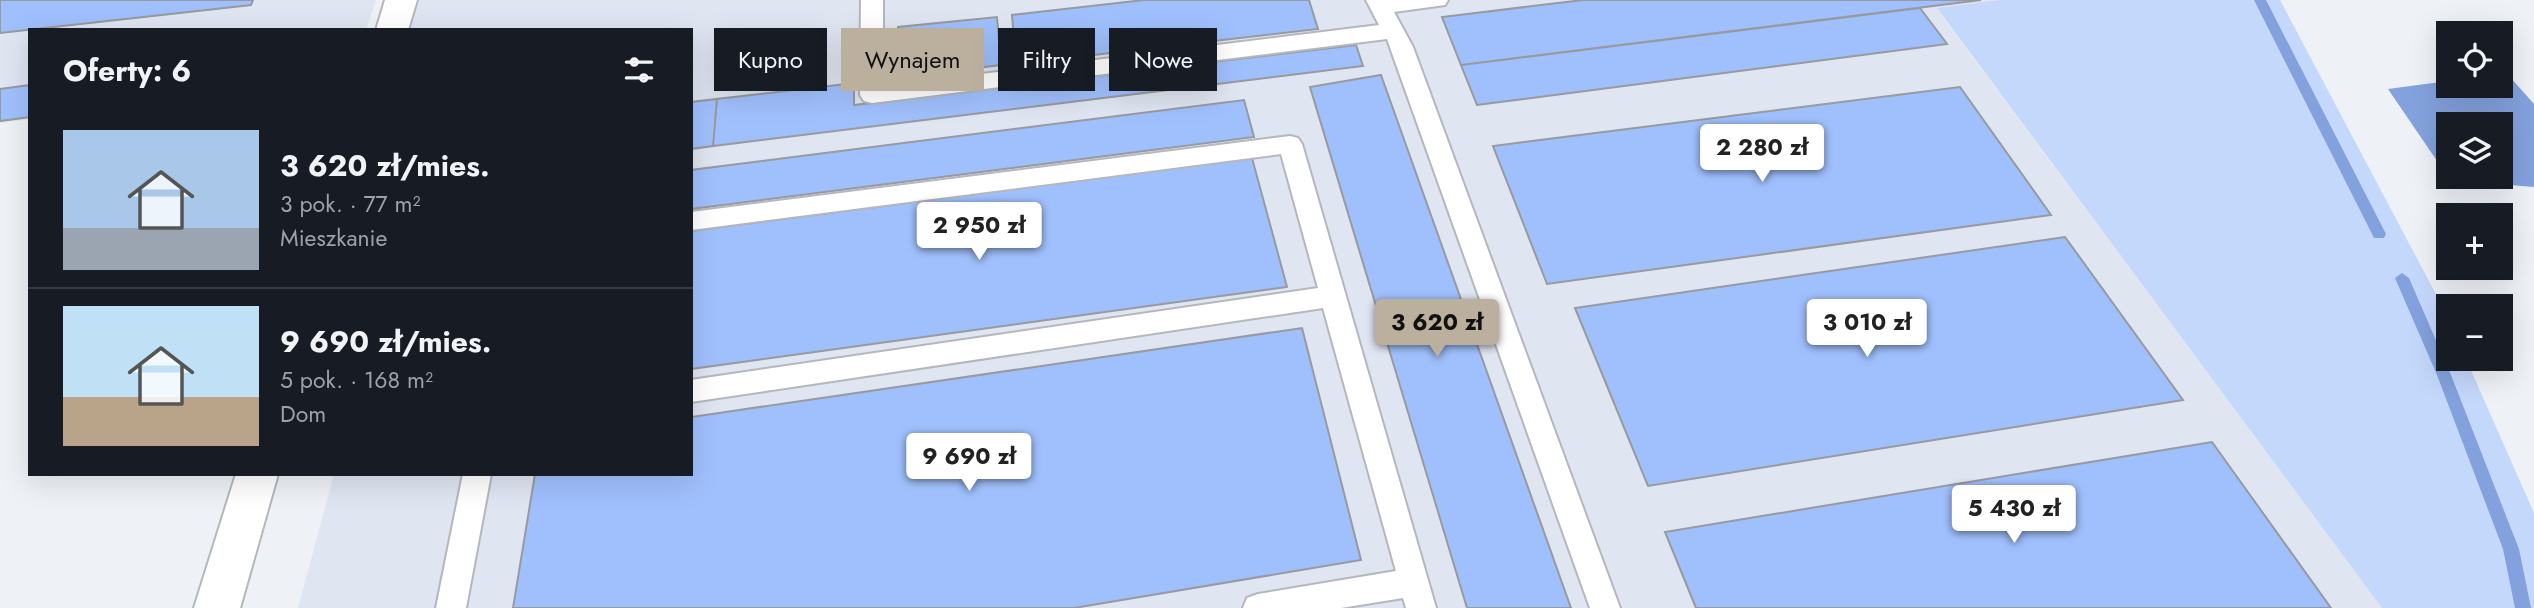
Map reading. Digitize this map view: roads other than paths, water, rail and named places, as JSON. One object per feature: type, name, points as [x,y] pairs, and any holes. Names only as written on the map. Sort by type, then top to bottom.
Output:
[{"type":"street","points":[[393,28],[401,0]]},
{"type":"street","points":[[217,608],[256,476]]},
{"type":"lane","points":[[872,0],[872,94],[1393,31]]},
{"type":"lane","points":[[1437,0],[1378,4],[1402,47],[1605,608]]},
{"type":"lane","points":[[693,221],[1290,144],[1417,595],[1258,608]]},
{"type":"lane","points":[[693,391],[1333,296]]},
{"type":"lane","points":[[451,608],[477,476]]},
{"type":"water","points":[[2513,80],[2534,104],[2534,187],[2513,185],[2513,112],[2436,112],[2436,159],[2388,89],[2436,83],[2436,98],[2513,98]]},
{"type":"waterway","points":[[2260,0],[2379,234]]},
{"type":"waterway","points":[[2402,278],[2444,375],[2511,549],[2523,608]]}]
